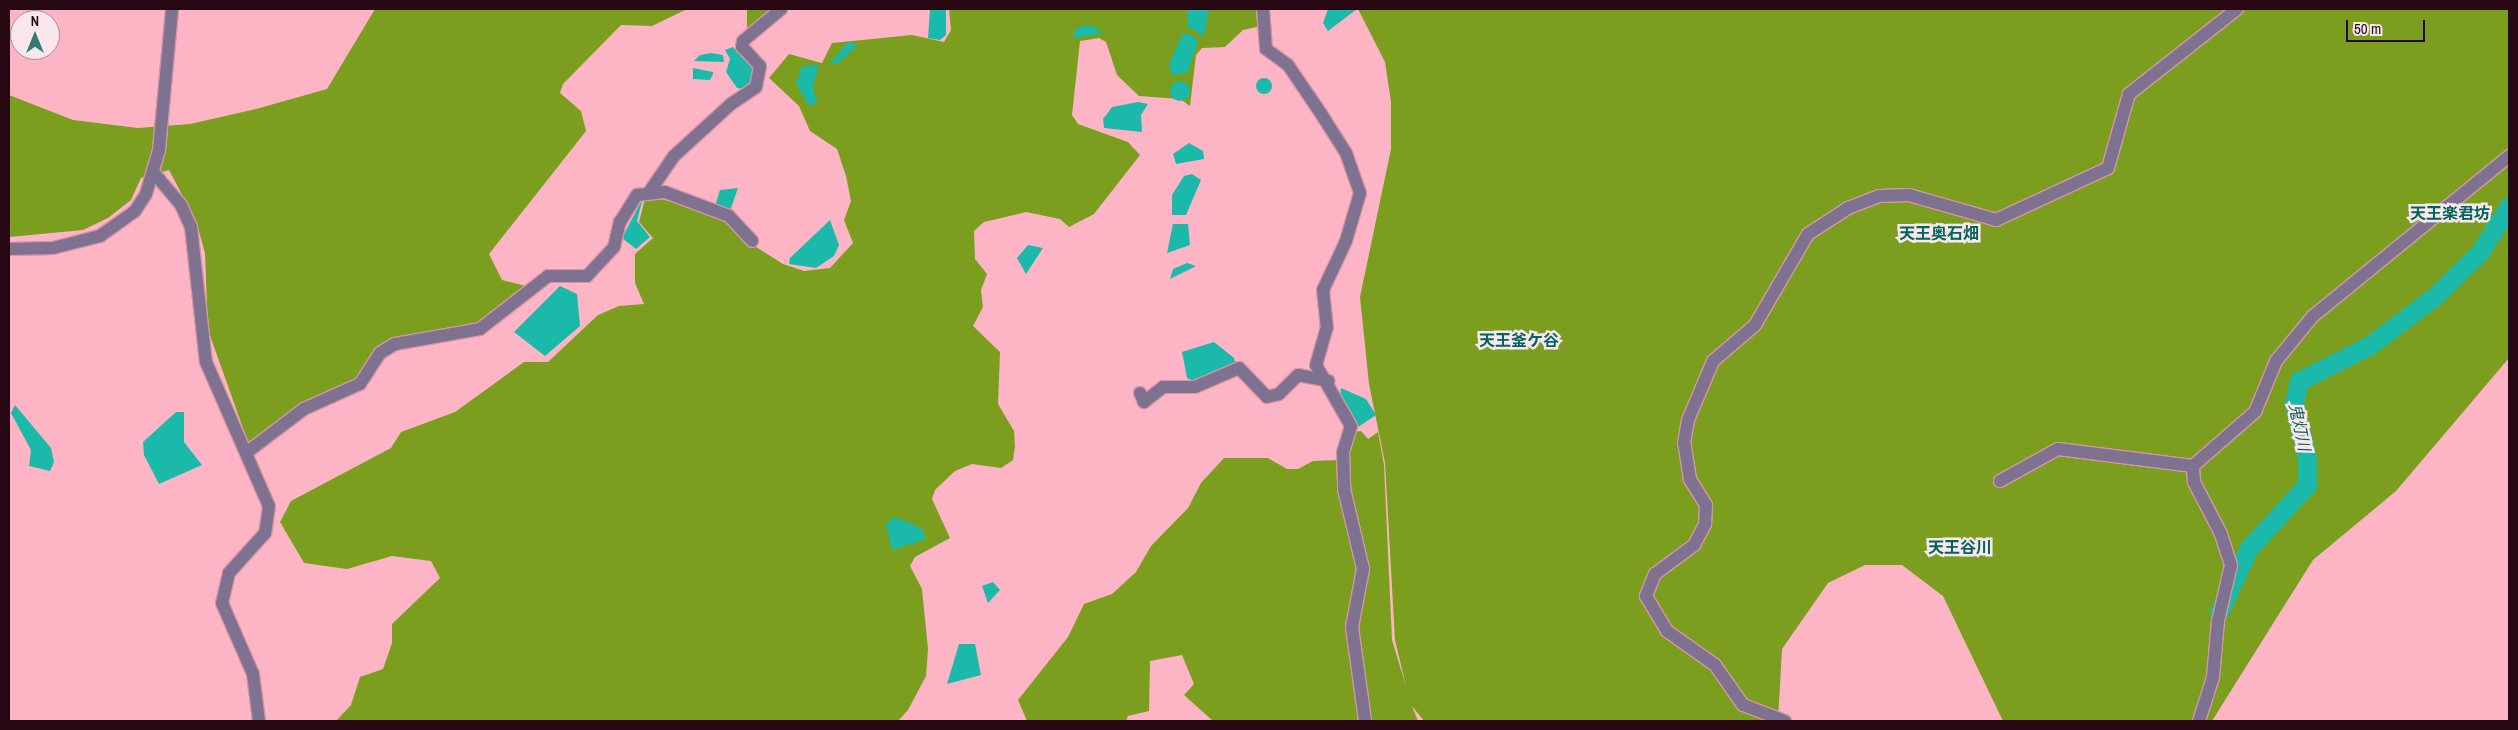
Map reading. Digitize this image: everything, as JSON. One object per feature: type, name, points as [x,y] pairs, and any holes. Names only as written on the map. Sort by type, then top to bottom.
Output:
[{"type":"street","points":[[9,249],[53,248],[100,236],[135,211],[154,173],[172,9]]},
{"type":"street","points":[[650,191],[680,151],[731,104],[756,87],[760,66],[742,47],[743,41],[781,9]]},
{"type":"street","points":[[1785,721],[1743,704],[1715,665],[1667,631],[1646,596],[1655,574],[1694,545],[1705,524],[1706,505],[1690,479],[1684,443],[1688,420],[1714,361],[1755,325],[1808,234],[1848,208],[1879,196],[1902,194],[1996,220],[2108,168],[2129,94],[2238,9]]},
{"type":"street","points":[[1260,11],[1266,49],[1288,65],[1320,112],[1346,153],[1360,193],[1346,241],[1323,290],[1327,327],[1316,365],[1328,381],[1351,426],[1343,453],[1344,489],[1363,569],[1352,627],[1365,721]]},
{"type":"street","points":[[2000,481],[2058,449],[2193,466],[2255,412],[2276,361],[2313,316],[2509,156]]},
{"type":"street","points":[[154,173],[181,205],[191,228],[198,270],[201,340],[216,392],[265,491],[269,520],[255,548],[229,573],[222,603],[253,674],[259,721]]},
{"type":"street","points":[[246,453],[304,409],[360,384],[380,353],[395,344],[480,329],[548,276],[587,276],[614,248],[620,222],[637,195],[650,191],[665,192],[729,216],[752,241]]},
{"type":"street","points":[[1140,393],[1144,402],[1163,387],[1195,387],[1238,368],[1267,397],[1280,394],[1298,376],[1328,381]]},
{"type":"street","points":[[2193,466],[2194,482],[2221,534],[2230,565],[2218,621],[2214,677],[2199,721]]},
{"type":"shaded area","points":[[375,9],[685,10],[652,26],[621,25],[563,84],[560,93],[581,111],[586,131],[489,254],[502,280],[526,286],[477,326],[394,339],[357,381],[249,445],[208,330],[205,253],[196,221],[169,170],[141,178],[131,200],[108,218],[83,230],[9,237],[9,95],[73,120],[138,128],[190,124],[256,109],[327,89]]},
{"type":"shaded area","points":[[747,9],[775,9],[747,34]]},
{"type":"shaded area","points":[[930,9],[946,9],[946,35],[940,40],[928,38]]},
{"type":"shaded area","points":[[949,9],[1259,9],[1257,27],[1243,30],[1225,47],[1202,48],[1196,55],[1190,106],[1180,99],[1139,96],[1117,75],[1106,42],[1099,38],[1080,41],[1072,115],[1078,124],[1128,142],[1140,155],[1094,214],[1069,227],[1060,219],[1026,212],[984,222],[974,231],[975,259],[987,274],[981,290],[983,307],[973,326],[1000,352],[998,404],[1014,431],[1015,446],[1013,460],[1001,468],[972,464],[955,471],[935,490],[932,499],[950,538],[915,557],[910,566],[922,589],[928,649],[926,676],[908,710],[898,721],[336,721],[351,705],[360,677],[383,669],[392,643],[392,624],[440,578],[431,561],[392,556],[347,569],[304,563],[280,522],[291,501],[391,448],[401,432],[455,412],[524,362],[548,362],[598,315],[619,306],[644,304],[635,283],[635,254],[653,238],[639,222],[646,195],[727,217],[753,245],[783,264],[804,271],[830,268],[853,243],[844,220],[851,201],[846,176],[837,149],[810,131],[799,106],[769,78],[789,54],[822,63],[832,43],[912,35],[944,42],[951,30]]},
{"type":"shaded area","points":[[1188,9],[1209,9],[1204,36],[1187,26]]},
{"type":"shaded area","points":[[1328,9],[1357,9],[1328,31],[1323,23]]},
{"type":"shaded area","points":[[1358,9],[2509,9],[2509,358],[2396,491],[2313,560],[2212,721],[2003,721],[1943,596],[1902,565],[1865,565],[1828,583],[1782,649],[1778,721],[1424,721],[1412,706],[1418,721],[1213,721],[1184,695],[1194,684],[1182,655],[1150,661],[1149,711],[1128,716],[1126,721],[1027,721],[1018,700],[1068,637],[1084,604],[1112,594],[1136,572],[1151,546],[1188,508],[1201,483],[1224,458],[1268,458],[1287,469],[1298,469],[1313,461],[1339,460],[1354,432],[1361,431],[1368,439],[1378,432],[1384,465],[1392,640],[1406,686],[1395,640],[1385,463],[1369,384],[1360,297],[1391,149],[1391,102],[1385,62]]},
{"type":"shaded area","points":[[1086,25],[1095,27],[1103,33],[1074,38],[1075,29]]},
{"type":"shaded area","points":[[1183,33],[1196,37],[1197,45],[1187,73],[1172,75],[1169,64]]},
{"type":"shaded area","points":[[854,42],[856,47],[837,64],[830,63],[847,43]]},
{"type":"shaded area","points":[[733,47],[755,70],[754,80],[744,89],[737,88],[726,72],[730,59],[725,50]]},
{"type":"shaded area","points":[[711,53],[723,55],[724,62],[694,61],[700,55]]},
{"type":"shaded area","points":[[819,65],[813,86],[817,103],[809,106],[796,83],[802,66]]},
{"type":"shaded area","points":[[693,68],[713,72],[713,74],[710,80],[693,79]]},
{"type":"shaded area","points":[[1264,78],[1272,86],[1264,94],[1256,86]]},
{"type":"shaded area","points":[[1180,81],[1187,84],[1190,91],[1187,98],[1180,101],[1173,98],[1170,91],[1173,84]]},
{"type":"shaded area","points":[[1138,102],[1148,104],[1141,115],[1142,132],[1104,128],[1103,119],[1112,107]]},
{"type":"shaded area","points":[[1189,143],[1203,151],[1204,159],[1176,164],[1173,154]]},
{"type":"shaded area","points":[[1192,174],[1201,180],[1186,215],[1172,215],[1172,195],[1184,176]]},
{"type":"shaded area","points":[[738,188],[730,211],[715,206],[720,190]]},
{"type":"shaded area","points":[[643,198],[637,221],[650,237],[636,249],[622,238]]},
{"type":"shaded area","points":[[830,220],[839,245],[834,256],[816,268],[789,264],[790,258]]},
{"type":"shaded area","points":[[1173,224],[1188,224],[1190,245],[1167,253]]},
{"type":"shaded area","points":[[1028,245],[1043,248],[1026,274],[1017,258]]},
{"type":"shaded area","points":[[1187,263],[1196,266],[1170,279],[1173,269]]},
{"type":"shaded area","points":[[560,286],[577,294],[580,326],[545,356],[514,332]]},
{"type":"shaded area","points":[[1214,342],[1234,358],[1236,366],[1193,381],[1187,378],[1182,352]]},
{"type":"shaded area","points":[[1341,388],[1366,399],[1376,415],[1358,427],[1340,398]]},
{"type":"shaded area","points":[[15,405],[51,448],[54,462],[50,471],[29,466],[31,450],[11,413]]},
{"type":"shaded area","points":[[176,412],[184,412],[184,442],[202,465],[159,484],[144,455],[143,442]]},
{"type":"shaded area","points":[[895,517],[921,528],[926,539],[892,550],[886,523]]},
{"type":"shaded area","points":[[993,582],[1000,590],[988,603],[982,586]]},
{"type":"shaded area","points":[[959,644],[975,644],[981,675],[947,684]]},
{"type":"waterway","name":"鬼灯川","points":[[2219,612],[2249,548],[2307,485],[2307,458],[2294,404],[2299,381],[2370,345],[2434,297],[2480,252],[2509,206]]},
{"type":"district","name":"天王楽君坊","points":[[2450,213]]},
{"type":"district","name":"天王奥石畑","points":[[1939,233]]},
{"type":"district","name":"天王釜ケ谷","points":[[1519,340]]},
{"type":"district","name":"天王谷川","points":[[1960,547]]}]
